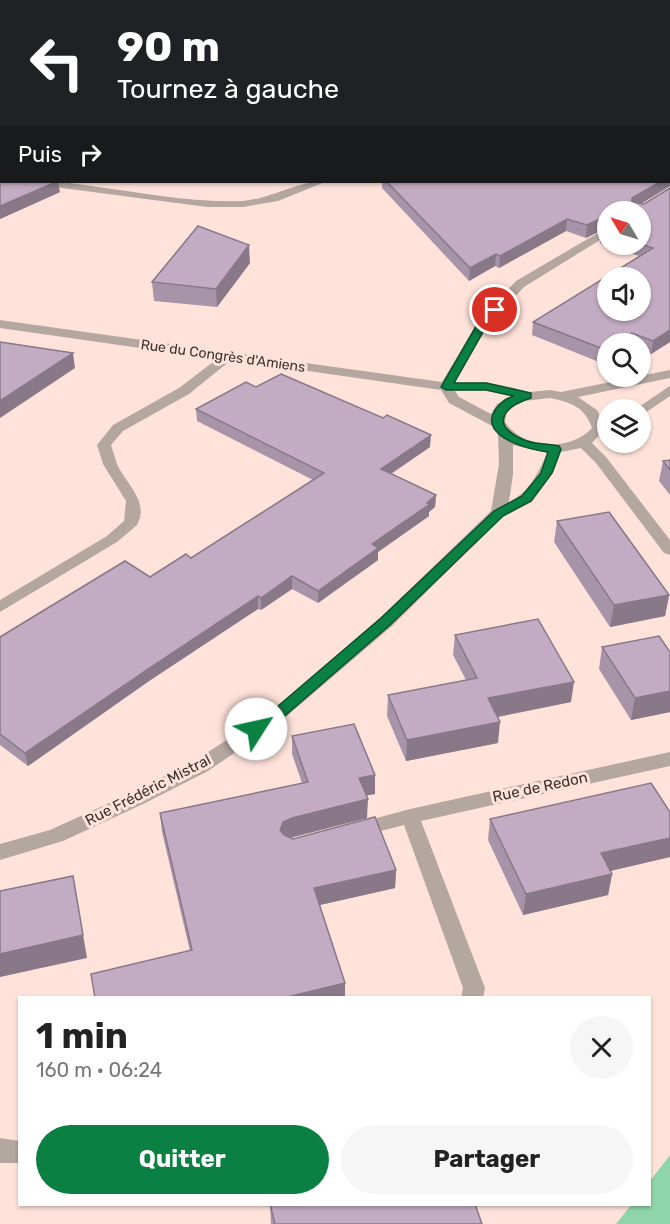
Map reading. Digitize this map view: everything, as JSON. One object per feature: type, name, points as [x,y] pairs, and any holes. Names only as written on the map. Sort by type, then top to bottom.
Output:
[{"type":"street","points":[[47,183],[207,204],[243,204],[274,199],[317,183]]},
{"type":"street","points":[[597,237],[520,284],[483,323],[446,387],[454,400],[502,429],[518,442],[555,449],[584,443],[597,433]]},
{"type":"street","name":"Rue du Congrès d'Amiens","points":[[0,324],[446,387],[486,386],[527,396]]},
{"type":"street","points":[[0,607],[112,540],[132,522],[133,501],[110,464],[104,445],[117,429],[184,391],[227,357]]},
{"type":"street","points":[[502,429],[498,415],[503,406],[513,400],[527,396],[561,396],[670,374]]},
{"type":"street","points":[[651,403],[670,390]]},
{"type":"street","points":[[561,396],[582,403],[597,417]]},
{"type":"street","name":"Rue Frédéric Mistral","points":[[498,513],[506,490],[508,459],[502,429]]},
{"type":"street","points":[[584,443],[601,460],[670,550]]},
{"type":"street","name":"Rue Frédéric Mistral","points":[[0,852],[56,836],[136,799],[201,766],[275,717],[386,622],[498,513],[527,499],[546,473],[555,449]]},
{"type":"street","name":"Rue de Redon","points":[[335,836],[410,816],[670,759]]},
{"type":"street","points":[[410,816],[474,988],[472,996]]},
{"type":"street","points":[[0,1149],[2,1152],[18,1152]]},
{"type":"green space","points":[[670,1155],[670,1224],[616,1224],[630,1206],[651,1206],[651,1180]]},
{"type":"building","points":[[0,183],[54,183],[0,206]]},
{"type":"building","points":[[388,183],[658,183],[632,198],[632,201],[597,201],[597,220],[587,225],[567,219],[500,256],[496,254],[470,268]]},
{"type":"building","points":[[670,188],[670,330],[653,341],[651,333],[597,333],[597,347],[533,322],[597,283],[597,321],[651,321],[651,267],[622,267],[642,255],[651,255],[653,248],[651,247],[651,201],[649,201]]},
{"type":"building","points":[[198,226],[249,245],[216,289],[152,282]]},
{"type":"building","points":[[0,342],[73,353],[0,401]]},
{"type":"building","points":[[281,374],[383,418],[387,415],[431,435],[381,469],[436,495],[427,503],[430,504],[372,544],[378,548],[318,591],[292,576],[261,598],[258,596],[25,753],[0,734],[0,637],[125,561],[150,577],[186,554],[191,558],[324,473],[196,409],[246,382],[256,387]]},
{"type":"building","points":[[670,460],[670,470],[663,461]]},
{"type":"building","points":[[609,512],[669,595],[614,605],[557,521]]},
{"type":"building","points":[[538,619],[574,682],[488,698],[500,722],[407,740],[388,695],[477,678],[455,635]]},
{"type":"building","points":[[659,636],[670,652],[670,691],[635,698],[602,647]]},
{"type":"building","points":[[354,724],[375,775],[359,778],[368,799],[292,818],[283,822],[280,830],[284,835],[293,839],[375,817],[396,870],[314,888],[345,983],[291,996],[95,996],[91,974],[192,950],[160,813],[308,782],[292,736]]},
{"type":"building","points":[[651,783],[670,812],[670,838],[601,853],[612,874],[526,894],[490,819]]},
{"type":"building","points":[[73,876],[83,935],[0,954],[0,891]]},
{"type":"building","points":[[270,1206],[476,1206],[482,1224],[275,1224]]},
{"type":"route","points":[[256,729],[275,717],[386,622],[498,513],[527,499],[546,473],[555,449],[518,442],[505,434],[498,424],[498,415],[503,406],[527,396],[506,389],[486,386],[446,387],[483,323],[495,310]]}]
